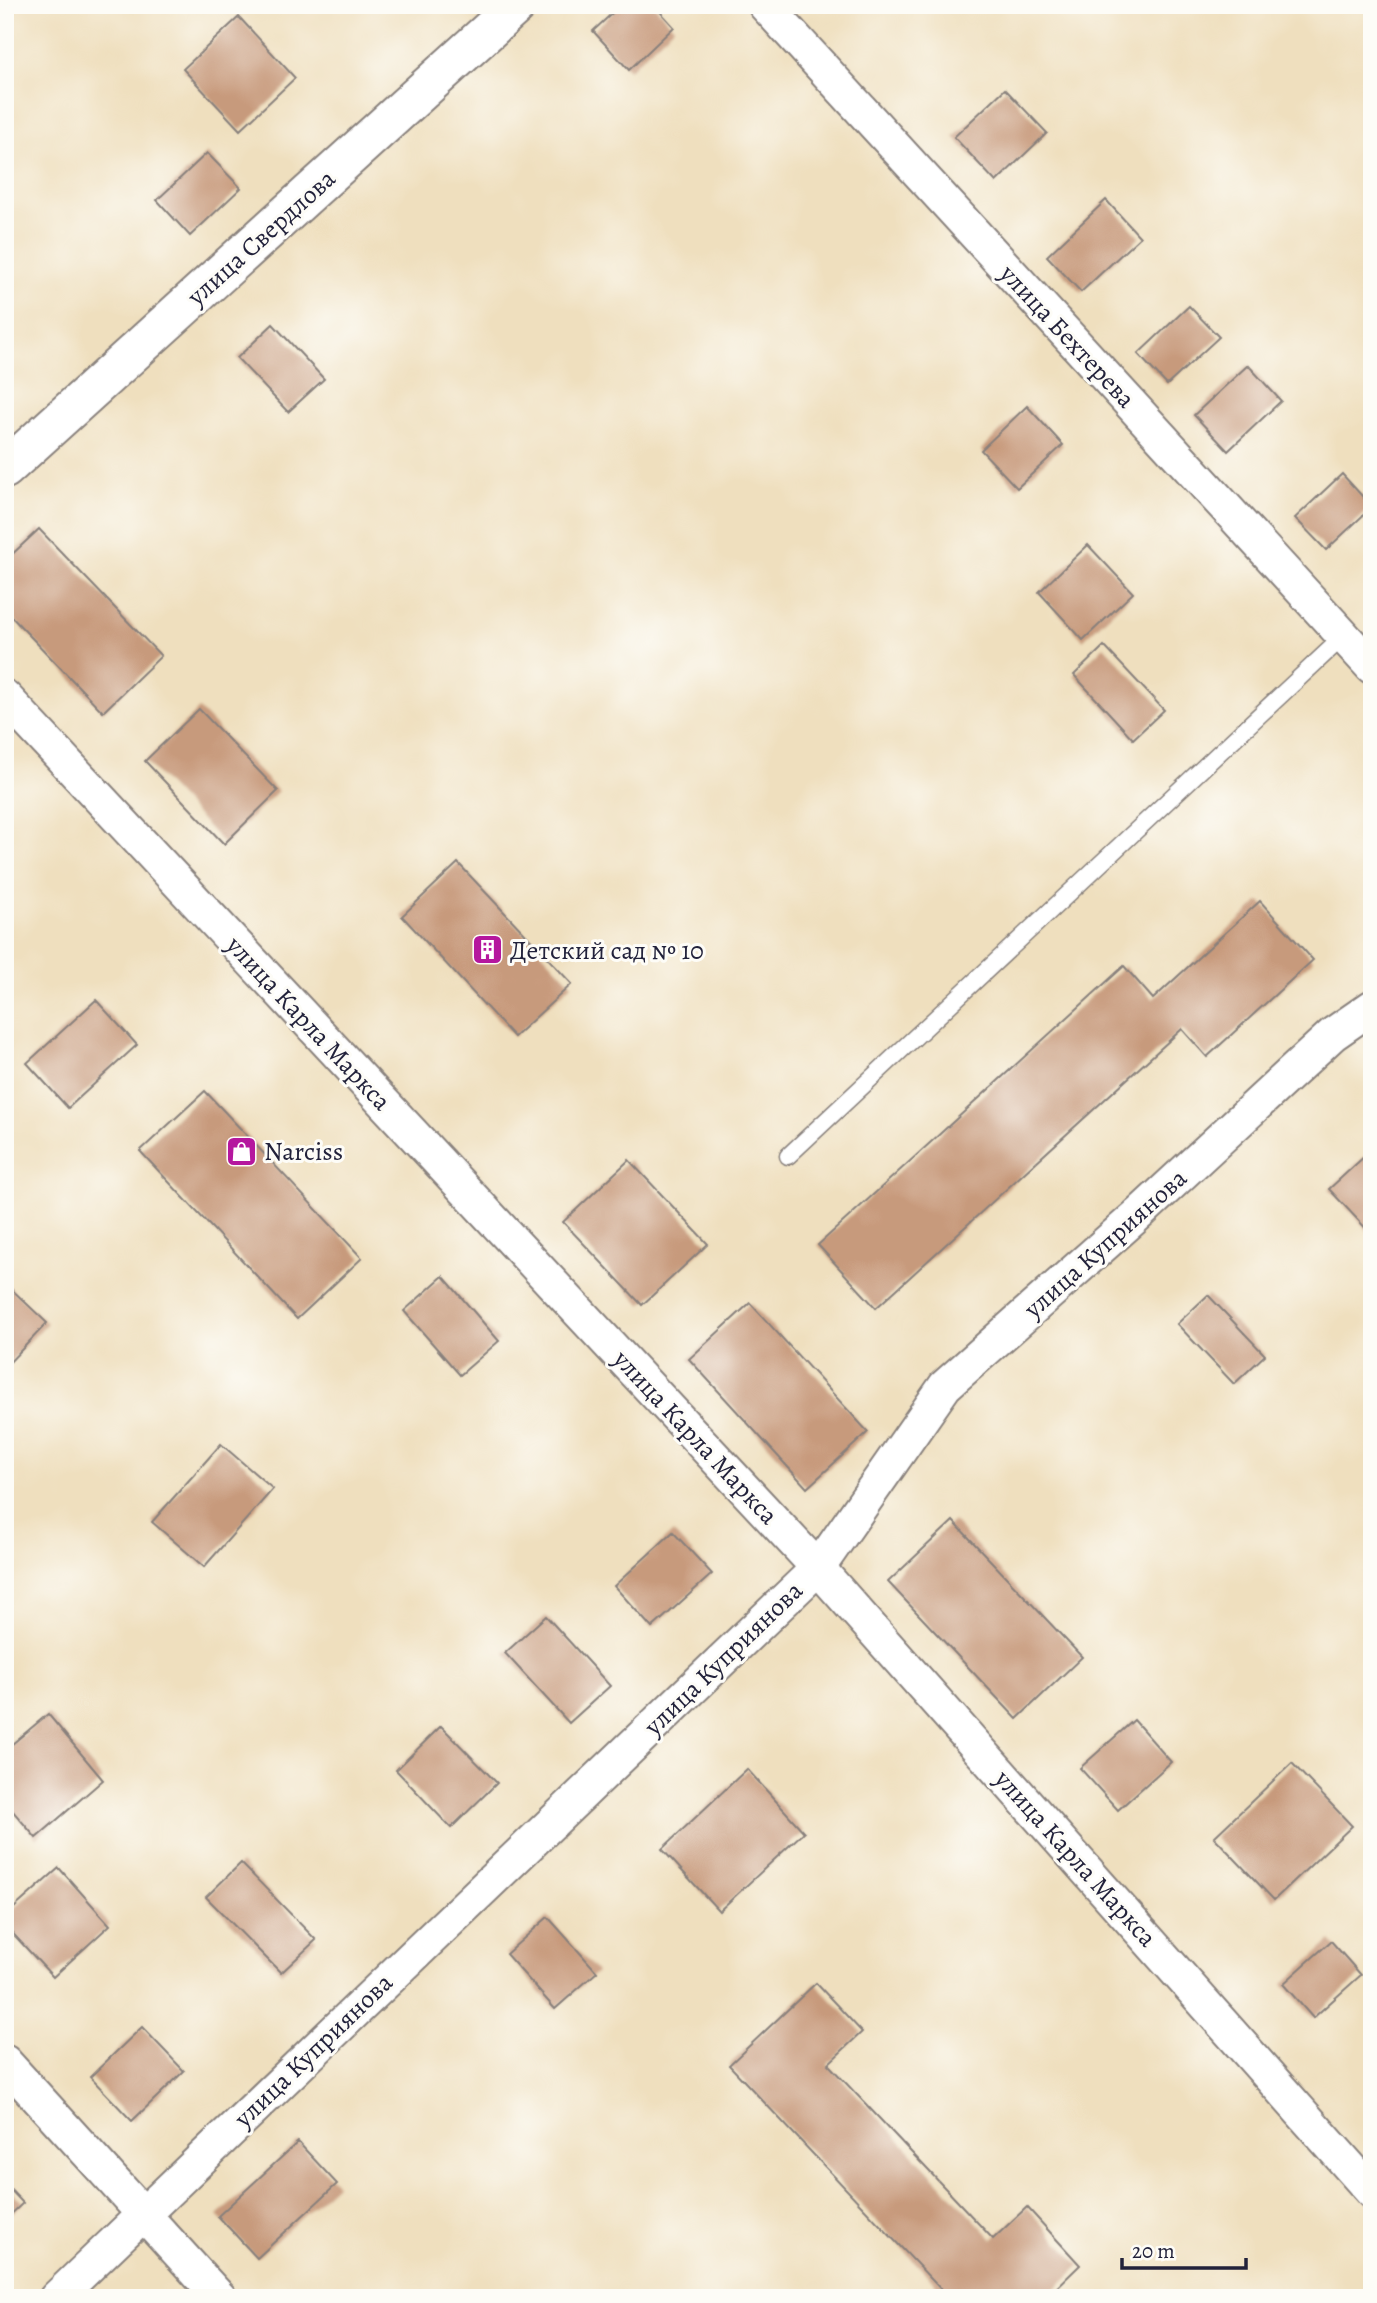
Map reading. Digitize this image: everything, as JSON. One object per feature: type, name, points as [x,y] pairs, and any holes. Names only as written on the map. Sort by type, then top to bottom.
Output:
[{"type":"street","name":"улица Свердлова","points":[[5,469],[517,5]]},
{"type":"street","name":"улица Бехтерева","points":[[765,5],[1372,667]]},
{"type":"street","name":"улица Карла Маркса","points":[[5,696],[817,1568],[1372,2192]]},
{"type":"street","name":"улица Куприянова","points":[[56,2298],[817,1568],[945,1386],[1141,1212],[1333,1034],[1372,1007]]},
{"type":"street","points":[[5,2062],[220,2298]]},
{"type":"lane","points":[[788,1156],[1344,636]]},
{"type":"building","points":[[621,5],[654,5],[674,27],[629,70],[593,31]]},
{"type":"building","points":[[239,17],[295,78],[240,130],[183,69]]},
{"type":"building","points":[[1005,89],[1047,133],[996,182],[954,137]]},
{"type":"building","points":[[207,153],[241,188],[190,236],[157,200]]},
{"type":"building","points":[[1106,200],[1140,237],[1081,292],[1047,256]]},
{"type":"building","points":[[1189,306],[1219,337],[1167,385],[1138,354]]},
{"type":"building","points":[[273,324],[324,379],[288,412],[237,358]]},
{"type":"building","points":[[1248,365],[1281,401],[1228,451],[1194,415]]},
{"type":"building","points":[[1027,406],[1063,445],[1017,488],[981,450]]},
{"type":"building","points":[[1342,474],[1372,507],[1326,550],[1295,518]]},
{"type":"building","points":[[39,529],[161,656],[103,712],[5,610],[5,561]]},
{"type":"building","points":[[1088,545],[1133,593],[1083,640],[1039,592]]},
{"type":"building","points":[[1104,646],[1164,710],[1133,739],[1074,675]]},
{"type":"building","points":[[199,709],[278,791],[224,844],[145,761]]},
{"type":"building","name":"Детский сад № 10","points":[[458,863],[572,984],[514,1037],[402,916]]},
{"type":"building","points":[[1260,901],[1313,960],[1207,1057],[1182,1029],[876,1308],[818,1245],[1124,966],[1153,999]]},
{"type":"building","points":[[96,1000],[137,1045],[68,1108],[27,1063]]},
{"type":"building","points":[[205,1091],[362,1258],[297,1319],[140,1151]]},
{"type":"building","points":[[1366,1155],[1372,1161],[1372,1235],[1329,1189]]},
{"type":"building","points":[[629,1160],[708,1244],[642,1305],[563,1222]]},
{"type":"building","points":[[443,1276],[499,1341],[460,1375],[404,1311]]},
{"type":"building","points":[[5,1283],[47,1323],[5,1367]]},
{"type":"building","points":[[1208,1295],[1265,1355],[1234,1384],[1177,1324]]},
{"type":"building","points":[[750,1303],[868,1432],[807,1488],[689,1359]]},
{"type":"building","points":[[221,1444],[273,1489],[204,1567],[152,1522]]},
{"type":"building","points":[[953,1521],[1082,1657],[1017,1719],[888,1582]]},
{"type":"building","points":[[673,1532],[712,1574],[652,1628],[614,1586]]},
{"type":"building","points":[[546,1616],[610,1686],[569,1723],[505,1653]]},
{"type":"building","points":[[48,1714],[103,1780],[36,1838],[5,1802],[5,1750]]},
{"type":"building","points":[[1134,1720],[1171,1762],[1118,1810],[1080,1768]]},
{"type":"building","points":[[441,1726],[497,1783],[451,1828],[396,1770]]},
{"type":"building","points":[[1292,1763],[1352,1826],[1274,1900],[1214,1837]]},
{"type":"building","points":[[747,1769],[804,1832],[719,1911],[662,1849]]},
{"type":"building","points":[[241,1863],[316,1940],[281,1973],[206,1897]]},
{"type":"building","points":[[59,1868],[110,1925],[53,1977],[5,1925],[5,1916]]},
{"type":"building","points":[[548,1917],[597,1972],[555,2009],[506,1954]]},
{"type":"building","points":[[1331,1941],[1361,1975],[1313,2018],[1283,1984]]},
{"type":"building","points":[[816,1983],[862,2032],[828,2064],[993,2239],[1027,2207],[1080,2265],[1046,2298],[949,2298],[729,2065]]},
{"type":"building","points":[[142,2027],[184,2071],[132,2121],[90,2077]]},
{"type":"building","points":[[298,2142],[337,2184],[257,2258],[218,2216]]},
{"type":"building","points":[[5,2184],[23,2203],[5,2220]]},
{"type":"place","name":"Детский сад № 10","points":[[487,950]]},
{"type":"place","name":"Narciss","points":[[241,1151]]}]
